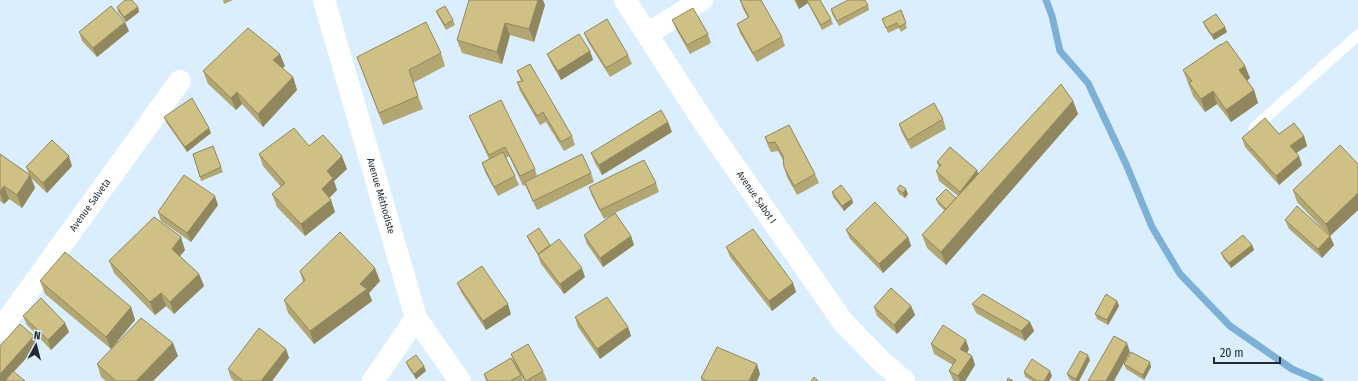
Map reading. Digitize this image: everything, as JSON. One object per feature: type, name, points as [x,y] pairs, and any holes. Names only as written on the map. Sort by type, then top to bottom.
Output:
[{"type":"street","name":"Avenue Méthodiste","points":[[324,0],[416,318],[460,381]]},
{"type":"street","name":"Avenue Sabot I","points":[[625,0],[703,121],[843,322],[880,360],[904,381]]},
{"type":"street","points":[[647,34],[702,0]]},
{"type":"street","name":"Avenue Salveta","points":[[0,330],[180,81]]},
{"type":"street","points":[[373,381],[416,318]]},
{"type":"lane","points":[[1247,134],[1358,35]]},
{"type":"building","points":[[125,0],[132,0],[138,7],[124,17],[117,7]]},
{"type":"building","points":[[469,0],[538,0],[529,29],[505,23],[497,52],[457,40]]},
{"type":"building","points":[[740,0],[761,0],[782,37],[753,53],[737,24],[749,17]]},
{"type":"building","points":[[820,0],[831,19],[821,25],[807,1]]},
{"type":"building","points":[[848,0],[865,0],[868,5],[837,21],[831,9]]},
{"type":"building","points":[[111,6],[125,22],[93,48],[79,32]]},
{"type":"building","points":[[445,6],[453,20],[445,25],[436,11]]},
{"type":"building","points":[[693,8],[708,34],[687,45],[672,20]]},
{"type":"building","points":[[901,10],[906,23],[899,27],[897,23],[886,28],[882,19]]},
{"type":"building","points":[[1216,14],[1225,27],[1212,35],[1203,22]]},
{"type":"building","points":[[607,19],[628,55],[606,68],[584,33]]},
{"type":"building","points":[[426,22],[441,53],[409,70],[418,96],[379,113],[357,57]]},
{"type":"building","points":[[248,28],[280,54],[273,60],[293,77],[258,114],[237,92],[231,98],[203,71]]},
{"type":"building","points":[[579,34],[590,51],[558,71],[547,54]]},
{"type":"building","points":[[1227,41],[1245,66],[1239,70],[1254,90],[1226,110],[1213,91],[1201,99],[1189,83],[1192,81],[1183,70]]},
{"type":"building","points":[[530,64],[572,136],[561,142],[543,112],[537,116],[517,82],[523,81],[517,71]]},
{"type":"building","points":[[1061,84],[1073,101],[941,252],[922,235]]},
{"type":"building","points":[[192,98],[209,128],[185,147],[164,117]]},
{"type":"building","points":[[501,100],[535,169],[520,176],[505,147],[489,155],[469,116]]},
{"type":"building","points":[[934,103],[943,119],[908,140],[899,124]]},
{"type":"building","points":[[661,110],[668,122],[599,165],[591,153]]},
{"type":"building","points":[[1265,118],[1279,134],[1294,123],[1304,136],[1290,146],[1299,156],[1276,176],[1242,138]]},
{"type":"building","points":[[789,125],[815,174],[794,186],[784,167],[783,156],[775,142],[768,143],[765,137]]},
{"type":"building","points":[[294,128],[309,146],[323,135],[342,156],[327,171],[333,178],[322,189],[331,200],[301,224],[272,194],[285,183],[259,154]]},
{"type":"building","points":[[52,140],[69,156],[43,183],[26,167]]},
{"type":"building","points":[[1340,145],[1358,164],[1358,193],[1326,224],[1293,190]]},
{"type":"building","points":[[213,146],[221,167],[200,177],[193,154]]},
{"type":"building","points":[[950,147],[977,170],[960,192],[936,171],[941,165],[937,162]]},
{"type":"building","points":[[503,152],[515,176],[494,187],[482,163]]},
{"type":"building","points":[[0,154],[30,175],[17,195],[4,186],[0,191]]},
{"type":"building","points":[[582,154],[591,173],[533,201],[525,182]]},
{"type":"building","points":[[644,160],[656,183],[600,210],[589,187]]},
{"type":"building","points":[[184,175],[215,196],[187,233],[158,212]]},
{"type":"building","points":[[841,185],[852,199],[842,206],[832,192]]},
{"type":"building","points":[[900,185],[906,189],[903,193],[897,189]]},
{"type":"building","points":[[946,189],[956,198],[946,209],[936,199]]},
{"type":"building","points":[[875,202],[908,237],[879,264],[846,230]]},
{"type":"building","points":[[1297,206],[1330,236],[1318,249],[1285,220]]},
{"type":"building","points":[[615,213],[631,236],[600,258],[584,235]]},
{"type":"building","points":[[154,217],[181,237],[172,249],[199,274],[170,302],[161,293],[150,302],[109,261]]},
{"type":"building","points":[[539,228],[550,245],[538,254],[527,236]]},
{"type":"building","points":[[753,229],[793,283],[769,301],[726,247]]},
{"type":"building","points":[[340,232],[375,268],[360,284],[367,289],[310,331],[284,300],[305,280],[300,271]]},
{"type":"building","points":[[1243,235],[1252,245],[1229,263],[1221,253]]},
{"type":"building","points":[[559,239],[582,268],[560,284],[538,255]]},
{"type":"building","points":[[65,252],[131,307],[106,337],[40,281]]},
{"type":"building","points":[[482,266],[508,304],[483,321],[457,283]]},
{"type":"building","points":[[891,288],[911,306],[894,325],[874,307]]},
{"type":"building","points":[[983,294],[1030,322],[1021,331],[972,304]]},
{"type":"building","points":[[1106,294],[1117,301],[1107,320],[1095,314]]},
{"type":"building","points":[[607,297],[628,327],[597,349],[575,317]]},
{"type":"building","points":[[41,298],[65,323],[48,340],[23,316]]},
{"type":"building","points":[[141,318],[173,343],[136,381],[116,381],[97,364]]},
{"type":"building","points":[[20,324],[34,336],[0,374],[0,346]]},
{"type":"building","points":[[943,325],[966,340],[960,349],[972,356],[958,376],[949,371],[956,360],[931,344]]},
{"type":"building","points":[[259,328],[286,349],[261,381],[243,381],[228,369]]},
{"type":"building","points":[[1114,336],[1127,343],[1106,381],[1088,381]]},
{"type":"building","points":[[528,344],[543,371],[526,381],[511,354]]},
{"type":"building","points":[[717,347],[757,364],[749,381],[707,381],[701,378]]},
{"type":"building","points":[[1080,351],[1088,355],[1076,379],[1067,374]]},
{"type":"building","points":[[1131,352],[1150,362],[1143,375],[1124,364]]},
{"type":"building","points":[[416,355],[424,366],[414,374],[406,362]]},
{"type":"building","points":[[511,358],[521,375],[510,381],[488,381],[484,374]]},
{"type":"building","points":[[1032,359],[1050,371],[1044,381],[1037,381],[1024,372]]},
{"type":"building","points":[[13,371],[25,381],[5,381]]},
{"type":"building","points":[[814,377],[818,381],[811,381]]},
{"type":"waterway","points":[[1046,0],[1052,16],[1060,51],[1088,83],[1126,164],[1152,227],[1180,274],[1230,326],[1292,369],[1320,381]]}]
